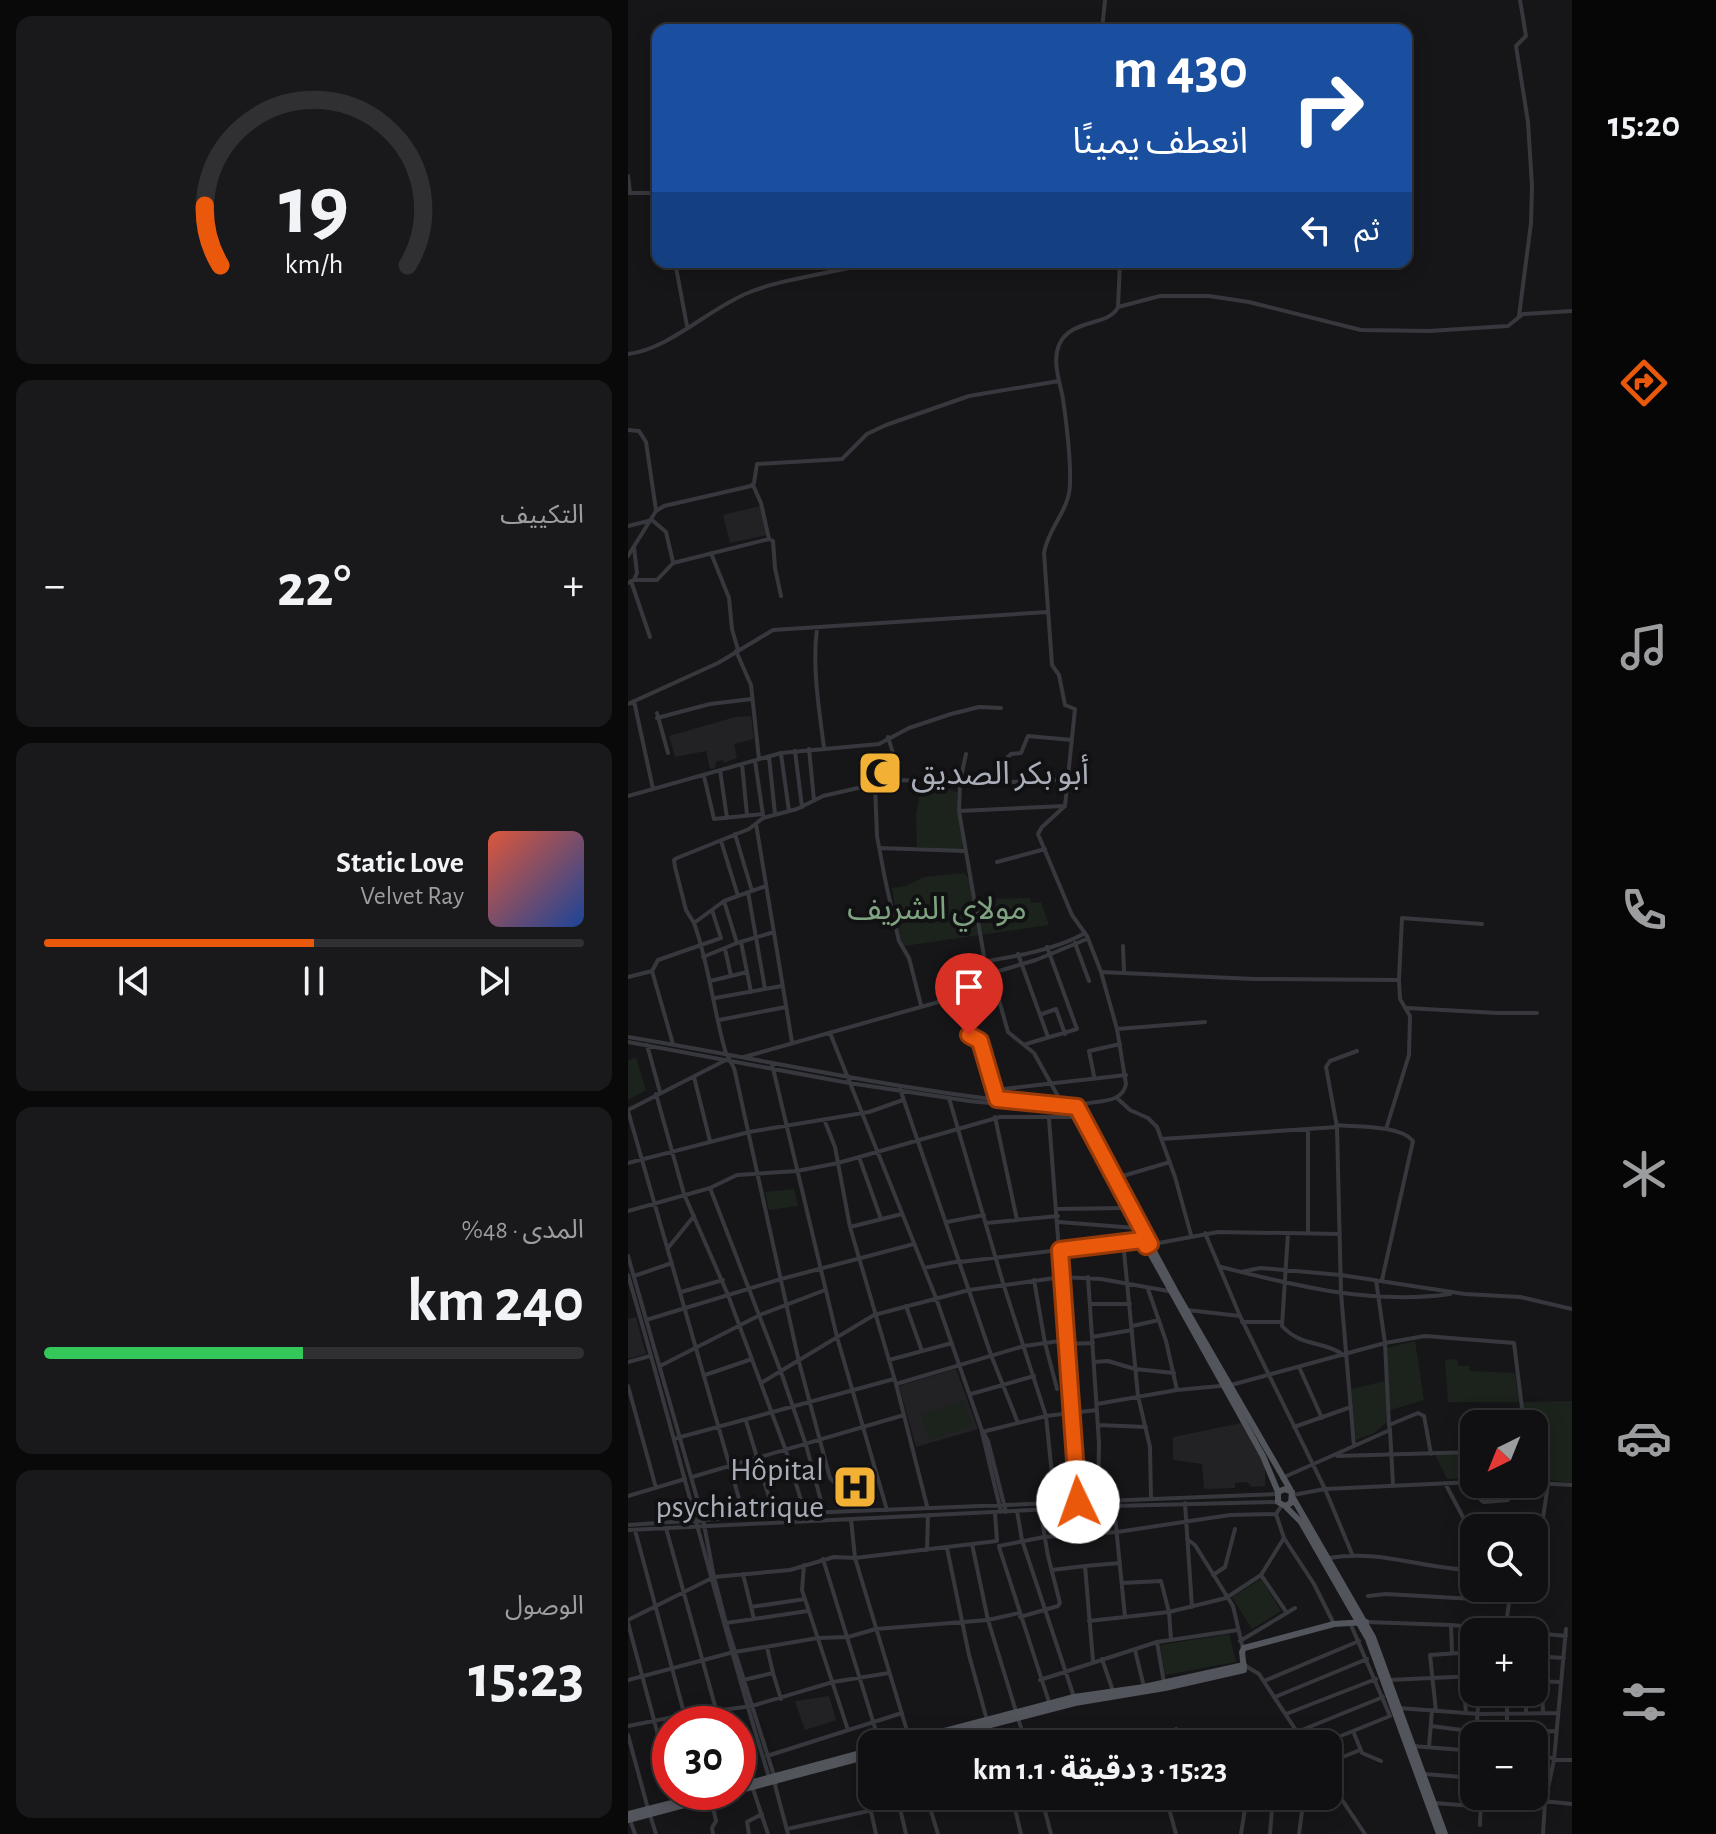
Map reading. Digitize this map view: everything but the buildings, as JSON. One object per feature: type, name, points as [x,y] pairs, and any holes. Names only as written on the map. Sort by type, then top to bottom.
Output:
[{"type":"main road","points":[[1072,1110],[1116,1178],[1146,1243]]},
{"type":"main road","points":[[1072,1110],[1136,1228],[1293,1495],[1364,1623],[1389,1680],[1410,1746],[1424,1774],[1442,1834]]},
{"type":"main road","points":[[1174,1292],[1187,1310],[1268,1466],[1280,1500],[1301,1522],[1364,1623],[1442,1834]]},
{"type":"main road","points":[[1280,1500],[1285,1489],[1293,1495]]},
{"type":"main road","points":[[1280,1500],[1291,1503],[1293,1495]]},
{"type":"main road","points":[[1244,1668],[1243,1649],[1334,1624],[1364,1623]]},
{"type":"main road","points":[[964,1730],[1075,1703],[1165,1688],[1244,1668]]},
{"type":"main road","points":[[955,1730],[987,1720],[1018,1716],[1074,1697],[1244,1668]]},
{"type":"main road","points":[[756,1788],[858,1756]]},
{"type":"main road","points":[[756,1783],[858,1758]]},
{"type":"main road","points":[[629,1818],[657,1810]]},
{"type":"street","points":[[1103,24],[1105,0]]},
{"type":"street","points":[[1519,316],[1532,205],[1528,122],[1516,46],[1526,36],[1520,0]]},
{"type":"street","points":[[628,176],[629,193],[652,195]]},
{"type":"street","points":[[676,268],[687,326]]},
{"type":"street","points":[[628,354],[655,347],[754,290],[846,268]]},
{"type":"street","points":[[628,1211],[710,1188],[732,1176],[797,1171],[838,1163],[995,1117],[1049,1119],[1117,1098],[1125,1091],[1126,1075],[1117,1029],[1101,972],[1085,933],[1070,912],[1039,831],[1065,806],[1075,709],[1065,705],[1059,675],[1052,665],[1048,612],[1045,547],[1067,506],[1070,483],[1056,359],[1064,337],[1075,328],[1113,315],[1118,307],[1120,268]]},
{"type":"street","points":[[1118,307],[1167,295],[1221,297],[1353,328],[1382,331],[1508,326],[1519,316],[1572,311]]},
{"type":"street","points":[[781,596],[775,572],[773,541],[769,539],[761,503],[753,485],[757,464],[842,459],[867,434],[886,425],[969,396],[1059,381]]},
{"type":"street","points":[[628,430],[639,431],[646,442],[656,511],[628,556]]},
{"type":"street","points":[[656,511],[677,501],[753,485]]},
{"type":"street","points":[[628,526],[652,520]]},
{"type":"street","points":[[652,520],[666,532],[673,563]]},
{"type":"street","points":[[631,581],[657,580],[673,563],[769,539]]},
{"type":"street","points":[[631,581],[637,573],[634,547]]},
{"type":"street","points":[[711,553],[729,598],[737,650],[751,685],[763,816],[756,824],[674,860],[686,910],[694,923],[715,998],[726,1057]]},
{"type":"street","points":[[631,581],[650,637]]},
{"type":"street","points":[[628,704],[703,671],[769,631],[1048,612]]},
{"type":"street","points":[[817,628],[815,673],[824,748]]},
{"type":"street","points":[[668,753],[657,716],[710,704],[752,699]]},
{"type":"street","points":[[634,701],[653,789]]},
{"type":"street","points":[[628,796],[781,753],[877,744],[909,728],[977,707],[1001,708]]},
{"type":"street","points":[[1069,781],[1047,778],[1007,782],[1008,757],[1021,753],[1028,736],[1072,740]]},
{"type":"street","points":[[888,737],[893,753],[893,780]]},
{"type":"street","points":[[809,749],[814,800]]},
{"type":"street","points":[[795,751],[802,807]]},
{"type":"street","points":[[781,753],[789,811]]},
{"type":"street","points":[[966,754],[960,782],[959,811],[986,962],[992,973],[1008,1032],[1034,1053],[1072,1110]]},
{"type":"street","points":[[769,756],[775,814]]},
{"type":"street","points":[[742,764],[747,815]]},
{"type":"street","points":[[720,770],[727,818]]},
{"type":"street","points":[[704,775],[714,819],[789,811],[814,800],[893,780],[960,782]]},
{"type":"street","points":[[875,785],[879,848],[899,941],[909,958],[921,1005]]},
{"type":"street","points":[[959,811],[1065,806]]},
{"type":"street","points":[[756,824],[792,1042]]},
{"type":"street","points":[[735,834],[750,891],[765,989]]},
{"type":"street","points":[[721,841],[738,896]]},
{"type":"street","points":[[879,848],[965,851]]},
{"type":"street","points":[[997,862],[1045,849]]},
{"type":"street","points":[[694,923],[724,901],[766,886]]},
{"type":"street","points":[[724,901],[739,942],[751,992]]},
{"type":"street","points":[[673,1044],[652,971],[658,960],[722,937],[712,910]]},
{"type":"street","points":[[1386,1129],[1409,1055],[1410,1016],[1400,999],[1399,980],[1402,918],[1482,924]]},
{"type":"street","points":[[703,957],[774,932]]},
{"type":"street","points":[[955,966],[1047,947],[1085,933]]},
{"type":"street","points":[[992,973],[1022,965],[1088,939]]},
{"type":"street","points":[[1075,943],[1089,981]]},
{"type":"street","points":[[1123,946],[1124,972]]},
{"type":"street","points":[[1025,1044],[1077,1029],[1047,947]]},
{"type":"street","points":[[725,949],[731,976]]},
{"type":"street","points":[[1018,954],[1048,1037]]},
{"type":"street","points":[[628,977],[652,971]]},
{"type":"street","points":[[710,981],[747,972]]},
{"type":"street","points":[[1101,972],[1254,979],[1399,980]]},
{"type":"street","points":[[715,998],[782,986]]},
{"type":"street","points":[[742,1058],[995,986]]},
{"type":"street","points":[[958,996],[968,1033],[980,1041],[997,1099]]},
{"type":"street","points":[[719,1020],[786,1007]]},
{"type":"street","points":[[1407,1008],[1537,1013]]},
{"type":"street","points":[[1041,1015],[1056,1009],[1065,1034]]},
{"type":"street","points":[[1059,1016],[1072,1013]]},
{"type":"street","points":[[1117,1029],[1205,1022]]},
{"type":"street","points":[[830,1033],[915,1244],[971,1395],[1003,1505],[998,1543],[1050,1704]]},
{"type":"street","points":[[628,1040],[673,1044],[733,1061],[949,1098],[997,1099],[1072,1110]]},
{"type":"street","points":[[628,1040],[742,1058],[772,1067]]},
{"type":"street","points":[[1095,1077],[1089,1051],[1120,1044]]},
{"type":"street","points":[[647,1045],[684,1194],[723,1280],[786,1451],[805,1513]]},
{"type":"street","points":[[1354,1446],[1344,1354],[1337,1126],[1327,1064],[1357,1051]]},
{"type":"street","points":[[726,1057],[628,1110],[744,1516]]},
{"type":"street","points":[[733,1061],[799,1362],[832,1481],[875,1470]]},
{"type":"street","points":[[772,1067],[819,1269],[887,1510]]},
{"type":"street","points":[[995,1090],[1126,1075]]},
{"type":"street","points":[[694,1077],[710,1141]]},
{"type":"street","points":[[848,1080],[1072,1110]]},
{"type":"street","points":[[900,1089],[991,1355],[1018,1423]]},
{"type":"street","points":[[949,1098],[1046,1416],[1055,1504]]},
{"type":"street","points":[[1117,1098],[1133,1113],[1151,1120],[1162,1139],[1191,1235]]},
{"type":"street","points":[[628,1163],[749,1132],[861,1112],[903,1100]]},
{"type":"street","points":[[995,1117],[1017,1220]]},
{"type":"street","points":[[824,1119],[835,1147],[858,1259],[889,1360],[927,1508],[927,1550]]},
{"type":"street","points":[[1049,1119],[1078,1502]]},
{"type":"street","points":[[1162,1139],[1337,1126],[1386,1129],[1410,1136],[1414,1144],[1377,1298],[1385,1343],[1393,1485]]},
{"type":"street","points":[[1308,1129],[1308,1233]]},
{"type":"street","points":[[859,1157],[881,1219]]},
{"type":"street","points":[[1116,1178],[1170,1162]]},
{"type":"street","points":[[710,1188],[793,1406],[824,1512]]},
{"type":"street","points":[[1057,1209],[1125,1208]]},
{"type":"street","points":[[850,1227],[902,1214]]},
{"type":"street","points":[[946,1222],[984,1215]]},
{"type":"street","points":[[668,1248],[694,1216]]},
{"type":"street","points":[[986,1223],[1058,1219],[1136,1228]]},
{"type":"street","points":[[924,1268],[1123,1241],[1146,1243],[1205,1233],[1340,1234]]},
{"type":"street","points":[[1205,1233],[1241,1319],[1325,1489],[1352,1554]]},
{"type":"street","points":[[1288,1233],[1284,1329],[1305,1342],[1344,1354]]},
{"type":"street","points":[[1123,1241],[1138,1396],[1150,1447],[1151,1499]]},
{"type":"street","points":[[646,1320],[781,1279],[915,1244]]},
{"type":"street","points":[[628,1256],[631,1295],[660,1366],[676,1438]]},
{"type":"street","points":[[631,1275],[672,1263]]},
{"type":"street","points":[[1221,1267],[1286,1284],[1377,1298],[1423,1298],[1458,1293]]},
{"type":"street","points":[[1241,1272],[1260,1268],[1341,1275],[1458,1293],[1520,1297],[1572,1309]]},
{"type":"street","points":[[631,1275],[646,1320],[701,1522],[712,1577],[749,1706]]},
{"type":"street","points":[[1088,1277],[1098,1425],[1098,1501]]},
{"type":"street","points":[[761,1383],[874,1315],[969,1290],[1003,1283],[1088,1277],[1174,1292]]},
{"type":"street","points":[[681,1292],[723,1280]]},
{"type":"street","points":[[1034,1280],[1057,1389]]},
{"type":"street","points":[[1148,1289],[1177,1390]]},
{"type":"street","points":[[660,1366],[760,1315],[825,1290]]},
{"type":"street","points":[[1090,1304],[1130,1304]]},
{"type":"street","points":[[906,1306],[922,1351]]},
{"type":"street","points":[[1187,1310],[1282,1322]]},
{"type":"street","points":[[676,1438],[1024,1346],[1092,1340],[1159,1320]]},
{"type":"street","points":[[982,1431],[1138,1396],[1227,1386],[1385,1343],[1425,1336],[1514,1343],[1522,1410]]},
{"type":"street","points":[[889,1360],[952,1343]]},
{"type":"street","points":[[628,1362],[653,1354]]},
{"type":"street","points":[[705,1375],[752,1359]]},
{"type":"street","points":[[1094,1362],[1108,1361],[1135,1369],[1174,1373]]},
{"type":"street","points":[[1299,1367],[1322,1418]]},
{"type":"street","points":[[971,1395],[1034,1376]]},
{"type":"street","points":[[628,1386],[656,1488]]},
{"type":"street","points":[[1294,1427],[1351,1407]]},
{"type":"street","points":[[1282,1478],[1335,1456],[1415,1414],[1422,1414],[1431,1454]]},
{"type":"street","points":[[628,1496],[904,1415]]},
{"type":"street","points":[[746,1421],[774,1515]]},
{"type":"street","points":[[1098,1425],[1146,1427]]},
{"type":"street","points":[[1335,1456],[1460,1453]]},
{"type":"street","points":[[1053,1474],[1077,1472]]},
{"type":"street","points":[[1445,1483],[1461,1514]]},
{"type":"street","points":[[1293,1495],[1325,1489],[1460,1483]]},
{"type":"street","points":[[1548,1484],[1572,1485]]},
{"type":"street","points":[[1481,1498],[1484,1502],[1508,1498]]},
{"type":"street","points":[[628,1528],[666,1528],[744,1516],[938,1507],[1151,1499],[1280,1500]]},
{"type":"street","points":[[628,1528],[701,1522],[851,1519],[1280,1500]]},
{"type":"street","points":[[1280,1500],[1276,1514],[1284,1538],[1314,1584],[1334,1624]]},
{"type":"street","points":[[1185,1503],[1192,1607]]},
{"type":"street","points":[[1114,1506],[1125,1617]]},
{"type":"street","points":[[938,1507],[938,1515]]},
{"type":"street","points":[[628,1680],[767,1646],[848,1637],[876,1629],[988,1620],[1046,1610],[1060,1603],[1040,1509]]},
{"type":"street","points":[[1017,1511],[1022,1540],[1074,1697]]},
{"type":"street","points":[[652,1709],[628,1621],[712,1577],[790,1570],[823,1559],[1117,1532],[1186,1520],[1276,1514]]},
{"type":"street","points":[[851,1519],[855,1558],[908,1730]]},
{"type":"street","points":[[666,1528],[715,1706]]},
{"type":"street","points":[[1213,1575],[1222,1570],[1227,1562],[1235,1529]]},
{"type":"street","points":[[635,1530],[682,1706]]},
{"type":"street","points":[[1089,1621],[1169,1612],[1226,1598],[1261,1575],[1284,1538]]},
{"type":"street","points":[[1187,1539],[1195,1545],[1233,1606],[1243,1649]]},
{"type":"street","points":[[972,1544],[988,1620],[1022,1730]]},
{"type":"street","points":[[947,1548],[987,1720]]},
{"type":"street","points":[[1329,1558],[1352,1554],[1378,1555],[1433,1567],[1460,1569]]},
{"type":"street","points":[[823,1559],[876,1730]]},
{"type":"street","points":[[1052,1570],[1120,1563]]},
{"type":"street","points":[[804,1565],[802,1587],[808,1611],[848,1730]]},
{"type":"street","points":[[1085,1566],[1093,1661]]},
{"type":"street","points":[[743,1574],[754,1619]]},
{"type":"street","points":[[1261,1575],[1287,1613]]},
{"type":"street","points":[[712,1577],[749,1706]]},
{"type":"street","points":[[1122,1583],[1162,1581],[1171,1639]]},
{"type":"street","points":[[1368,1596],[1386,1594],[1460,1598]]},
{"type":"street","points":[[751,1607],[805,1599]]},
{"type":"street","points":[[1240,1641],[1295,1608]]},
{"type":"street","points":[[726,1623],[808,1611]]},
{"type":"street","points":[[1364,1623],[1460,1626]]},
{"type":"street","points":[[1342,1735],[1390,1716],[1351,1625]]},
{"type":"street","points":[[1451,1625],[1452,1652]]},
{"type":"street","points":[[1548,1788],[1554,1759],[1566,1629]]},
{"type":"street","points":[[1040,1680],[1157,1642],[1238,1630]]},
{"type":"street","points":[[1548,1634],[1566,1636]]},
{"type":"street","points":[[1264,1681],[1359,1641]]},
{"type":"street","points":[[1157,1642],[1164,1683]]},
{"type":"street","points":[[767,1646],[781,1699]]},
{"type":"street","points":[[1135,1650],[1144,1687]]},
{"type":"street","points":[[1429,1747],[1434,1710],[1431,1653],[1460,1652]]},
{"type":"street","points":[[1548,1657],[1564,1658]]},
{"type":"street","points":[[1102,1659],[1113,1691]]},
{"type":"street","points":[[1275,1697],[1367,1659]]},
{"type":"street","points":[[1244,1668],[1259,1674],[1296,1730]]},
{"type":"street","points":[[743,1680],[773,1673]]},
{"type":"street","points":[[749,1706],[833,1682],[889,1673]]},
{"type":"street","points":[[1389,1680],[1460,1676]]},
{"type":"street","points":[[1286,1714],[1376,1679]]},
{"type":"street","points":[[1548,1682],[1560,1682]]},
{"type":"street","points":[[1302,1730],[1383,1697]]},
{"type":"street","points":[[1465,1706],[1466,1713]]},
{"type":"street","points":[[1478,1722],[1480,1706]]},
{"type":"street","points":[[1507,1706],[1508,1722]]},
{"type":"street","points":[[1526,1706],[1526,1713]]},
{"type":"street","points":[[1543,1706],[1543,1713]]},
{"type":"street","points":[[1399,1708],[1479,1714],[1557,1713]]},
{"type":"street","points":[[767,1756],[902,1713]]},
{"type":"street","points":[[628,1726],[652,1721]]},
{"type":"street","points":[[756,1725],[773,1781]]},
{"type":"street","points":[[1431,1726],[1460,1731]]},
{"type":"street","points":[[756,1728],[788,1831],[874,1810]]},
{"type":"street","points":[[1353,1731],[1360,1750],[1381,1761]]},
{"type":"street","points":[[1548,1732],[1555,1731]]},
{"type":"street","points":[[628,1735],[656,1834]]},
{"type":"street","points":[[1410,1746],[1460,1750]]},
{"type":"street","points":[[1342,1757],[1360,1750]]},
{"type":"street","points":[[1548,1758],[1572,1760]]},
{"type":"street","points":[[1424,1774],[1460,1777]]},
{"type":"street","points":[[756,1797],[768,1834]]},
{"type":"street","points":[[1342,1800],[1365,1834]]},
{"type":"street","points":[[1548,1802],[1572,1804]]},
{"type":"street","points":[[1434,1803],[1460,1804]]},
{"type":"street","points":[[713,1834],[716,1821],[714,1810]]},
{"type":"street","points":[[900,1810],[906,1834]]},
{"type":"street","points":[[931,1810],[938,1834]]},
{"type":"street","points":[[1015,1810],[1021,1834]]},
{"type":"street","points":[[1045,1810],[1051,1834]]},
{"type":"street","points":[[1169,1810],[1176,1834]]},
{"type":"street","points":[[1241,1834],[1245,1810]]},
{"type":"street","points":[[1270,1834],[1272,1810]]},
{"type":"street","points":[[1299,1834],[1302,1810]]},
{"type":"street","points":[[1480,1825],[1481,1810]]},
{"type":"street","points":[[1543,1834],[1544,1810]]},
{"type":"street","points":[[870,1811],[876,1834]]},
{"type":"street","points":[[749,1834],[747,1822],[762,1814]]},
{"type":"street","points":[[629,1818],[635,1834]]},
{"type":"shaded area","points":[[760,506],[767,535],[730,543],[723,515]]},
{"type":"shaded area","points":[[751,716],[754,739],[734,744],[737,758],[724,763],[723,760],[716,762],[715,768],[710,769],[706,751],[675,757],[669,736],[735,717]]},
{"type":"shaded area","points":[[636,1317],[646,1354],[628,1359],[628,1319]]},
{"type":"shaded area","points":[[956,1369],[978,1429],[916,1447],[899,1386]]},
{"type":"shaded area","points":[[1241,1423],[1265,1462],[1265,1486],[1252,1487],[1247,1482],[1235,1483],[1235,1488],[1204,1489],[1202,1464],[1173,1460],[1173,1437]]},
{"type":"shaded area","points":[[829,1696],[836,1720],[805,1730],[795,1701]]},
{"type":"green space","points":[[934,785],[957,792],[962,849],[917,847],[916,815],[921,787]]},
{"type":"green space","name":"مولاي الشريف","points":[[964,873],[976,899],[1030,898],[1031,903],[1041,902],[1049,925],[904,946],[892,888],[906,886],[924,877]]},
{"type":"green space","points":[[636,1057],[646,1090],[628,1100],[628,1061]]},
{"type":"green space","points":[[794,1189],[798,1206],[769,1210],[765,1192]]},
{"type":"green space","points":[[1415,1341],[1424,1400],[1390,1410],[1387,1348]]},
{"type":"green space","points":[[1457,1359],[1458,1366],[1469,1366],[1470,1371],[1515,1373],[1519,1402],[1448,1402],[1445,1360]]},
{"type":"green space","points":[[1385,1381],[1387,1422],[1374,1433],[1356,1440],[1351,1389]]},
{"type":"green space","points":[[964,1400],[972,1426],[929,1440],[921,1414]]},
{"type":"green space","points":[[1572,1401],[1572,1483],[1548,1480],[1548,1449],[1552,1449],[1548,1449],[1548,1410],[1524,1410],[1523,1402]]},
{"type":"green space","points":[[1460,1453],[1460,1479],[1447,1479],[1435,1454]]},
{"type":"green space","points":[[1261,1579],[1281,1611],[1252,1629],[1232,1597]]},
{"type":"green space","points":[[1229,1634],[1236,1662],[1165,1675],[1160,1645]]},
{"type":"place","name":"أبو بكر الصديق","points":[[880,773]]},
{"type":"place","name":"Hôpital psychiatrique","points":[[855,1487]]},
{"type":"route","points":[[969,1035],[980,1041],[997,1099],[1077,1107],[1150,1244],[1146,1246],[1142,1240],[1123,1241],[1060,1250],[1078,1502]]}]
